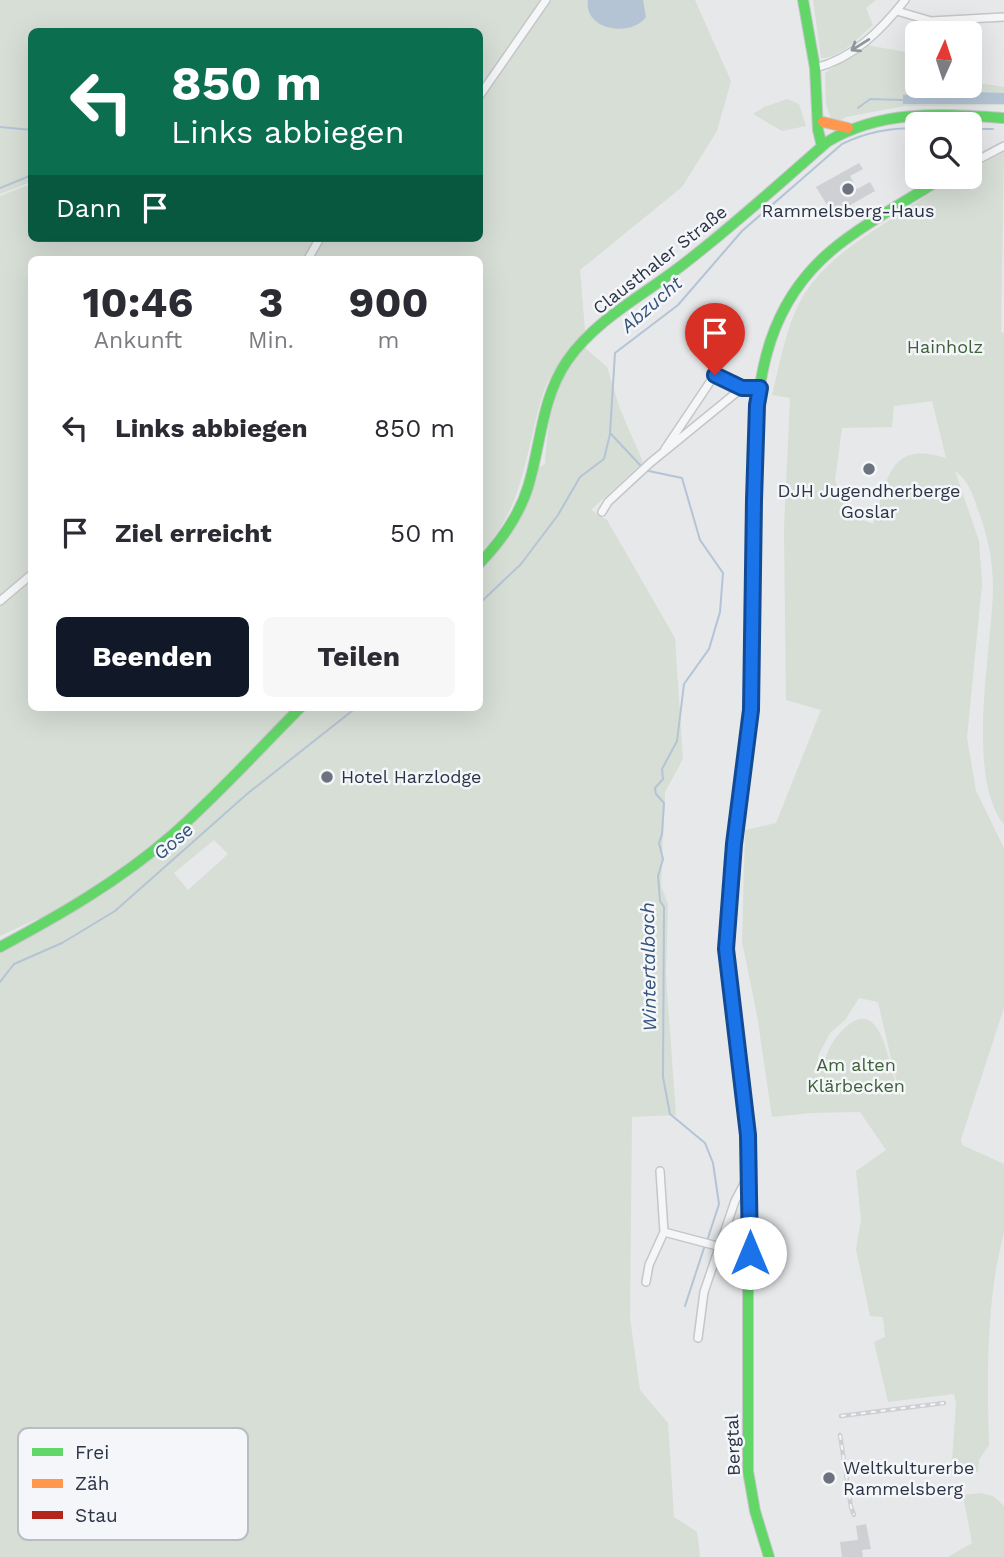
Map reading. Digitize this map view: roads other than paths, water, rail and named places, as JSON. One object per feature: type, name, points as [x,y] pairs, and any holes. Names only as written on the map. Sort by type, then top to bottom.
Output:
[{"type":"street","points":[[483,91],[546,0]]},
{"type":"street","points":[[803,0],[825,144]]},
{"type":"street","points":[[815,68],[835,60],[876,35],[905,0]]},
{"type":"street","points":[[897,10],[943,22],[1004,17]]},
{"type":"street","name":"Clausthaler Straße","points":[[483,560],[495,548],[523,500],[547,401],[570,356],[603,324],[702,250],[825,144],[850,128],[889,118],[1004,115]]},
{"type":"street","points":[[821,117],[836,127],[850,128]]},
{"type":"street","points":[[982,158],[1004,146]]},
{"type":"street","name":"Bergtal","points":[[769,1557],[755,1511],[748,1471],[748,1135],[726,949],[734,844],[751,710],[757,405],[776,324],[789,298],[816,264],[924,189]]},
{"type":"street","points":[[660,455],[713,377],[742,388],[760,388]]},
{"type":"street","points":[[602,512],[608,502],[650,463],[742,388]]},
{"type":"street","points":[[0,601],[28,577]]},
{"type":"street","points":[[0,947],[59,916],[154,850],[191,819],[297,711]]},
{"type":"street","points":[[646,1282],[649,1265],[664,1232],[660,1171]]},
{"type":"street","points":[[698,1338],[704,1292],[735,1201],[749,1174]]},
{"type":"street","points":[[664,1232],[721,1247]]},
{"type":"water","points":[[588,0],[643,0],[646,17],[639,24],[630,27],[610,28],[593,18],[588,10]]},
{"type":"water","points":[[982,92],[1004,93],[1004,104],[903,104],[903,95],[905,98],[982,98]]},
{"type":"waterway","points":[[858,108],[870,99],[903,100]]},
{"type":"waterway","points":[[0,127],[28,130]]},
{"type":"waterway","name":"Abzucht","points":[[641,466],[610,433],[615,353],[678,305],[742,231],[842,144],[860,136],[905,129]]},
{"type":"waterway","name":"Abzucht","points":[[982,129],[993,129]]},
{"type":"waterway","points":[[0,188],[28,177]]},
{"type":"waterway","name":"Gose","points":[[483,600],[521,564],[558,515],[580,477],[604,459],[610,434]]},
{"type":"waterway","name":"Wintertalbach","points":[[644,470],[682,478],[700,540],[723,573],[720,612],[709,649],[684,684],[677,741],[662,769],[663,779],[655,788],[656,794],[664,803],[659,843],[663,859],[658,876],[660,901],[664,907],[663,1077],[670,1114],[705,1143],[713,1163],[719,1204],[708,1238]]},
{"type":"waterway","name":"Gose","points":[[0,982],[14,964],[62,943],[115,911],[247,794],[352,711]]},
{"type":"waterway","name":"Wintertalbach","points":[[685,1306],[704,1248]]},
{"type":"railway","points":[[841,1416],[944,1403]]},
{"type":"railway","points":[[840,1435],[854,1515]]},
{"type":"place","name":"Rammelsberg-Haus","points":[[848,189]]},
{"type":"place","name":"DJH Jugendherberge Goslar","points":[[869,469]]},
{"type":"place","name":"Hotel Harzlodge","points":[[327,777]]},
{"type":"place","name":"Weltkulturerbe Rammelsberg","points":[[829,1478]]},
{"type":"park label","name":"Hainholz","points":[[945,347]]},
{"type":"park label","name":"Am alten Klärbecken","points":[[856,1075]]}]
